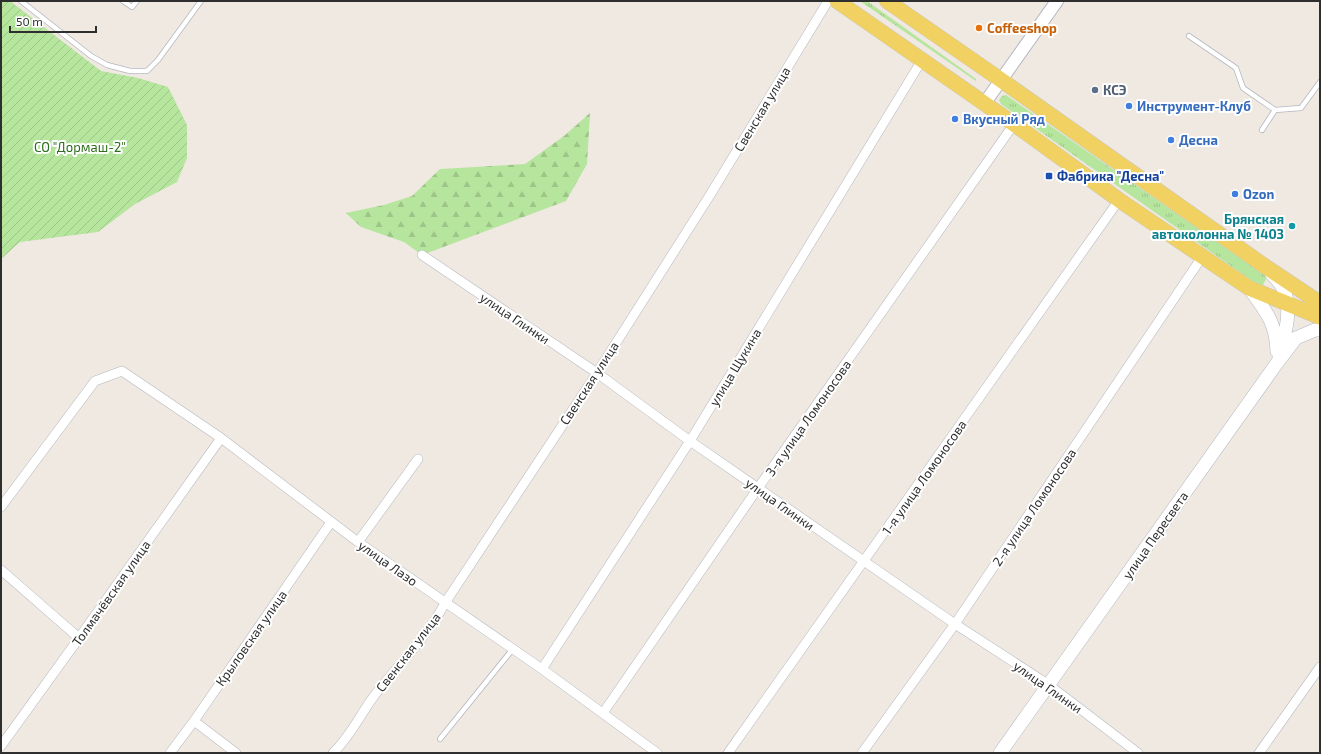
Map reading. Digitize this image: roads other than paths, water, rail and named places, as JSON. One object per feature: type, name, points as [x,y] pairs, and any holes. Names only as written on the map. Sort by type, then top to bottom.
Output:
[{"type":"main road","points":[[837,1],[1014,124],[1119,200],[1249,288],[1320,317]]},
{"type":"main road","points":[[887,1],[1266,267],[1320,303]]},
{"type":"main road","points":[[1266,267],[1279,281],[1285,293],[1287,304],[1288,315],[1277,363]]},
{"type":"main road","points":[[1249,288],[1268,314],[1273,325],[1277,340],[1277,363]]},
{"type":"main road","name":"улица Пересвета","points":[[1000,753],[1277,363],[1296,338],[1316,330],[1320,330]]},
{"type":"street","name":"Свенская улица","points":[[333,753],[341,745],[373,697],[437,619],[445,603],[597,373],[710,195],[828,1]]},
{"type":"street","points":[[984,104],[1057,1]]},
{"type":"street","name":"улица Щукина","points":[[542,669],[690,441],[922,60]]},
{"type":"street","name":"3-я улица Ломоносова","points":[[603,713],[758,488],[1014,124]]},
{"type":"street","name":"1-я улица Ломоносова","points":[[728,753],[1119,200]]},
{"type":"street","name":"улица Глинки","points":[[422,255],[597,373],[690,441],[864,562],[1048,685],[1138,753]]},
{"type":"street","name":"2-я улица Ломоносова","points":[[862,753],[955,624],[1202,257]]},
{"type":"street","name":"улица Лазо","points":[[1,507],[95,381],[122,371],[221,438],[358,542],[512,650],[542,669],[657,753]]},
{"type":"street","name":"Толмачёвская улица","points":[[1,746],[221,438]]},
{"type":"street","points":[[358,542],[418,459]]},
{"type":"street","name":"Крыловская улица","points":[[170,753],[194,721],[331,522]]},
{"type":"street","points":[[1,570],[79,638]]},
{"type":"street","points":[[1259,753],[1320,667]]},
{"type":"street","points":[[194,721],[236,753]]},
{"type":"lane","points":[[21,1],[91,56],[107,66],[130,71],[147,71],[158,60],[201,1]]},
{"type":"lane","points":[[123,1],[132,8],[137,1]]},
{"type":"lane","points":[[1190,36],[1236,68],[1243,88],[1275,110],[1301,108],[1320,82]]},
{"type":"lane","points":[[1262,130],[1275,110]]},
{"type":"lane","points":[[440,739],[512,650]]},
{"type":"place","name":"Coffeeshop","points":[[979,28]]},
{"type":"place","name":"КСЭ","points":[[1095,90]]},
{"type":"place","name":"Инструмент-Клуб","points":[[1129,106]]},
{"type":"place","name":"Вкусный Ряд","points":[[955,119]]},
{"type":"place","name":"Десна","points":[[1171,140]]},
{"type":"place","name":"Фабрика \"Десна\"","points":[[1049,176]]},
{"type":"place","name":"Ozon","points":[[1235,194]]},
{"type":"place","name":"Брянская автоколонна № 1403","points":[[1292,226]]},
{"type":"park label","name":"СО \"Дормаш-2\"","points":[[80,147]]}]
